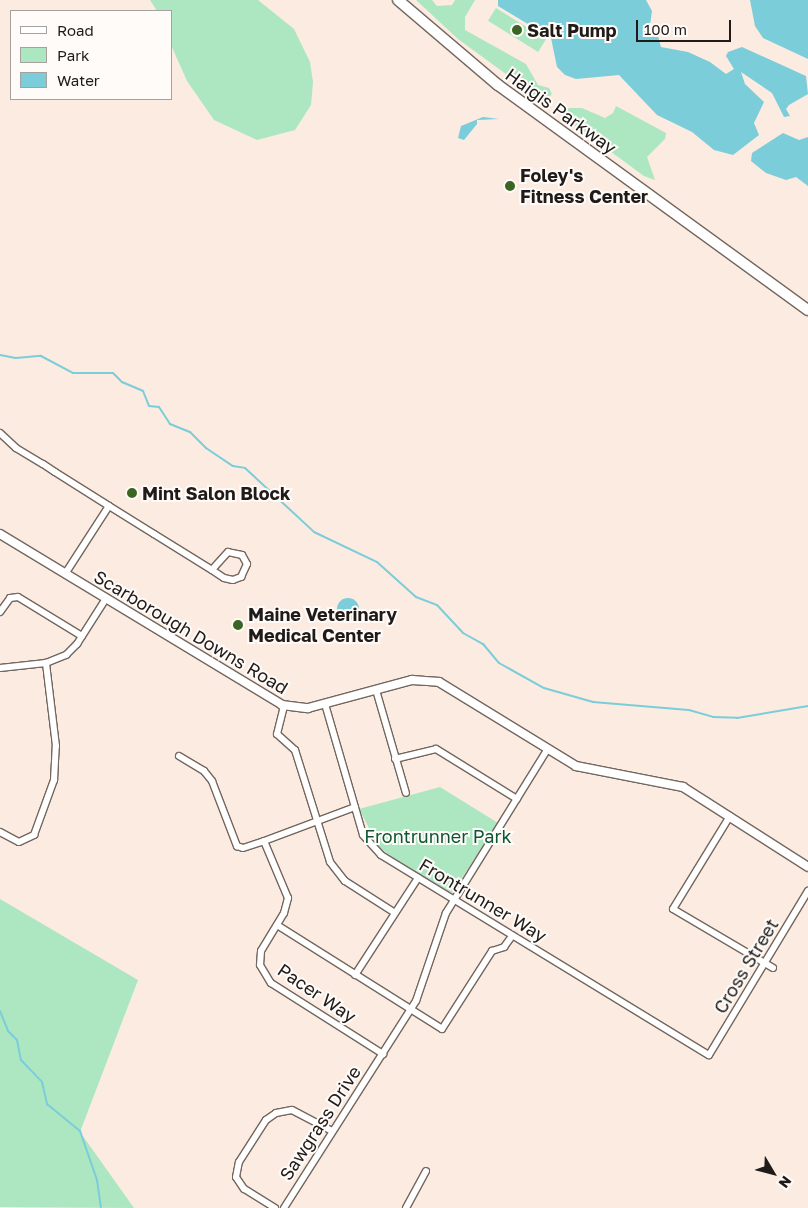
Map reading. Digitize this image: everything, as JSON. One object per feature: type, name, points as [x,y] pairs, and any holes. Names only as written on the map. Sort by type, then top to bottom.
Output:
[{"type":"main road","name":"Haigis Parkway","points":[[398,0],[492,80],[808,310]]},
{"type":"street","points":[[0,433],[16,448],[212,570],[233,580],[244,574],[246,564],[242,555],[228,552],[212,570]]},
{"type":"street","points":[[65,574],[110,506]]},
{"type":"street","name":"Scarborough Downs Road","points":[[0,534],[105,600],[284,706],[300,709],[416,680],[439,682],[547,750],[588,769],[674,784],[730,816],[808,867]]},
{"type":"street","points":[[0,612],[10,598],[18,596],[82,636]]},
{"type":"street","points":[[0,668],[46,663],[66,655],[82,636],[105,600]]},
{"type":"street","points":[[0,832],[19,842],[34,835],[54,780],[56,746],[46,663]]},
{"type":"street","points":[[376,690],[406,793]]},
{"type":"street","name":"Frontrunner Way","points":[[325,704],[363,835],[371,846],[453,900],[709,1055]]},
{"type":"street","points":[[284,706],[277,734],[295,750],[315,821],[337,873],[395,913]]},
{"type":"street","points":[[395,759],[436,749],[517,799]]},
{"type":"street","name":"Sawgrass Drive","points":[[284,1208],[410,1010],[424,982],[441,927],[453,900],[547,750]]},
{"type":"street","points":[[179,756],[204,771],[212,781],[237,846],[246,847],[355,807]]},
{"type":"street","points":[[730,816],[673,909],[773,968]]},
{"type":"street","name":"Pacer Way","points":[[264,841],[287,892],[286,906],[260,956],[260,965],[266,979],[383,1054]]},
{"type":"street","points":[[355,975],[418,878]]},
{"type":"street","name":"Cross Street","points":[[709,1055],[808,891]]},
{"type":"street","points":[[277,926],[442,1029],[492,950],[504,947],[512,936]]},
{"type":"street","points":[[275,1208],[244,1189],[236,1177],[239,1162],[266,1120],[276,1113],[292,1110],[332,1131]]},
{"type":"street","points":[[406,1208],[426,1171]]},
{"type":"green space","points":[[150,0],[258,0],[294,29],[310,62],[313,82],[311,105],[295,130],[257,140],[214,120],[187,81],[172,47],[172,10],[156,10]]},
{"type":"green space","points":[[416,0],[432,0],[437,6],[452,5],[455,0],[475,0],[465,17],[465,30],[526,64],[538,85],[549,88],[552,94],[544,102],[458,39]]},
{"type":"green space","name":"Salt Pump","points":[[496,8],[546,39],[538,52],[488,21]]},
{"type":"green space","points":[[616,106],[666,133],[665,139],[647,157],[655,180],[644,176],[562,116],[569,108],[582,108],[605,118],[613,113]]},
{"type":"green space","name":"Frontrunner Park","points":[[440,787],[498,823],[452,893],[406,868],[379,847],[359,809]]},
{"type":"green space","points":[[0,899],[138,980],[80,1132],[134,1208],[0,1207]]},
{"type":"water","points":[[498,0],[646,0],[652,11],[649,32],[658,36],[661,47],[688,52],[710,62],[726,74],[734,69],[726,56],[728,52],[742,47],[806,76],[808,94],[789,105],[786,109],[790,116],[784,117],[772,93],[741,72],[745,84],[764,102],[754,123],[759,135],[733,155],[714,150],[692,132],[657,115],[619,75],[576,79],[565,75],[557,67],[551,38],[498,6]]},
{"type":"water","points":[[750,0],[808,0],[808,59],[763,38],[755,26]]},
{"type":"water","points":[[483,117],[499,119],[477,120],[477,124],[464,140],[458,138],[461,126]]},
{"type":"water","points":[[783,133],[799,140],[808,137],[808,186],[796,177],[786,180],[766,173],[751,161],[752,153]]},
{"type":"water","points":[[348,598],[356,601],[359,609],[356,617],[348,620],[340,617],[337,609],[340,601]]},
{"type":"waterway","points":[[0,355],[16,358],[41,356],[73,373],[113,373],[122,382],[143,391],[149,406],[159,407],[170,424],[190,432],[206,448],[233,466],[245,468],[314,532],[377,562],[416,597],[437,605],[463,633],[483,644],[499,663],[544,688],[593,702],[689,710],[713,717],[737,718],[808,706]]},
{"type":"waterway","points":[[0,1011],[8,1031],[17,1040],[21,1060],[42,1082],[47,1104],[80,1131],[97,1180],[101,1208]]},
{"type":"place","name":"Salt Pump","points":[[517,30]]},
{"type":"place","name":"Foley's Fitness Center","points":[[510,186]]},
{"type":"place","name":"Mint Salon Block","points":[[132,493]]},
{"type":"place","name":"Maine Veterinary Medical Center","points":[[238,625]]}]
